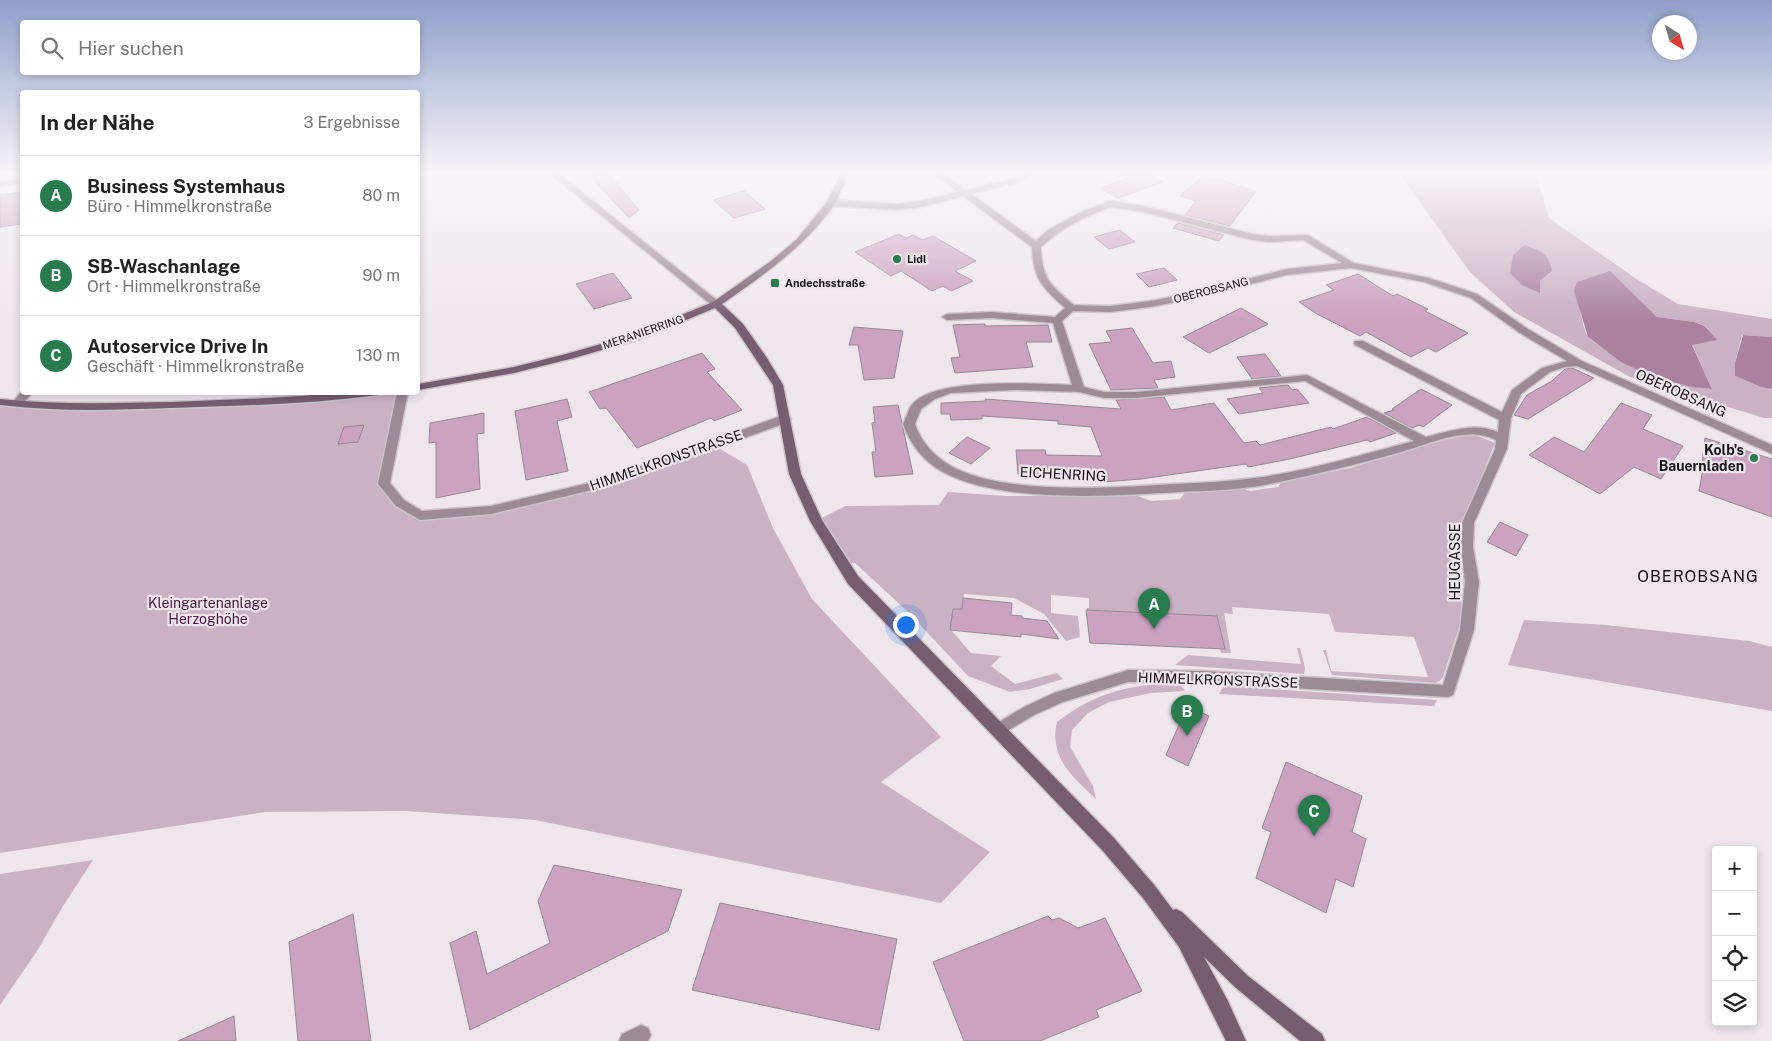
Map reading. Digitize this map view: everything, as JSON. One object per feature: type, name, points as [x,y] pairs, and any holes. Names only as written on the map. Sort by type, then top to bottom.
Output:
[{"type":"street","points":[[613,222],[716,304],[739,326],[762,358],[778,385],[795,474],[816,521],[853,580],[1108,844],[1149,892],[1185,941],[1220,1006],[1236,1041]]},
{"type":"street","name":"MERANIERRING","points":[[420,387],[514,370],[570,356],[636,337],[716,304],[774,263],[800,241],[815,222]]},
{"type":"street","points":[[947,317],[992,315],[1058,320],[1071,308],[1042,279],[1037,266],[1036,246],[1003,222]]},
{"type":"street","name":"OBEROBSANG","points":[[1036,246],[1051,232],[1070,222]]},
{"type":"street","name":"OBEROBSANG","points":[[1193,222],[1252,237],[1269,239],[1305,237],[1351,265]]},
{"type":"street","name":"OBEROBSANG","points":[[1071,308],[1110,309],[1150,304],[1192,296],[1287,272],[1351,265],[1426,280],[1474,296],[1524,331],[1578,364],[1772,450]]},
{"type":"street","points":[[1058,320],[1079,389]]},
{"type":"street","points":[[1359,343],[1505,418]]},
{"type":"street","points":[[1503,438],[1505,418],[1516,392],[1546,370],[1564,364],[1578,364]]},
{"type":"street","name":"EICHENRING","points":[[1422,440],[1307,378],[1136,395],[1104,395],[1079,389],[1015,387],[949,390],[931,397],[916,408],[909,424],[914,439],[931,458],[947,469],[994,485],[1062,491],[1154,490],[1263,481],[1346,463],[1422,440],[1463,431],[1486,431],[1503,438]]},
{"type":"street","points":[[17,404],[25,395]]},
{"type":"street","points":[[0,402],[64,407],[236,403],[356,395]]},
{"type":"street","name":"HIMMELKRONSTRASSE","points":[[402,395],[384,484],[400,503],[420,516],[492,510],[605,483],[785,419]]},
{"type":"street","name":"HEUGASSE","points":[[1448,691],[1468,620],[1472,582],[1467,547],[1468,523],[1501,449],[1503,438]]},
{"type":"street","name":"HIMMELKRONSTRASSE","points":[[999,730],[1029,711],[1059,697],[1128,676],[1204,677],[1448,691]]},
{"type":"street","points":[[1149,892],[1242,982],[1315,1041]]},
{"type":"green space","points":[[1434,222],[1554,222],[1638,280],[1678,304],[1772,319],[1772,337],[1742,335],[1735,363],[1735,376],[1761,387],[1772,389],[1772,418],[1764,418],[1630,377],[1514,312],[1470,272]],"holes":[[[1524,245],[1552,271],[1540,281],[1539,293]],[[1610,272],[1657,317],[1694,322],[1706,326],[1716,340],[1692,344],[1712,389],[1669,381],[1642,371],[1629,365],[1589,338],[1582,319],[1577,282]]]},
{"type":"green space","name":"Kleingartenanlage Herzoghöhe","points":[[344,395],[403,395],[384,484],[421,516],[492,510],[605,483],[712,444],[747,465],[773,528],[812,599],[941,737],[881,782],[990,852],[941,903],[535,820],[406,811],[265,812],[0,853],[0,402],[148,406]]},
{"type":"green space","points":[[1466,435],[1478,436],[1495,443],[1453,547],[1459,574],[1463,615],[1443,677],[1435,683],[1332,675],[1323,650],[1326,650],[1331,671],[1428,677],[1414,637],[1335,632],[1329,614],[1232,607],[1233,614],[1224,613],[1231,653],[1221,653],[1220,649],[1225,649],[1217,616],[1086,610],[1086,608],[1089,608],[1089,598],[1051,595],[1051,613],[1078,616],[1080,637],[1066,641],[1044,614],[1014,598],[964,594],[962,609],[953,609],[951,630],[971,653],[1001,656],[991,666],[1015,684],[1057,673],[1063,679],[1030,689],[1010,692],[968,676],[907,611],[855,563],[844,564],[816,521],[845,506],[939,505],[948,492],[1006,496],[1138,496],[1151,501],[1180,499],[1185,493],[1239,487],[1250,491],[1278,487],[1282,481],[1350,468],[1425,445]]},
{"type":"green space","points":[[1524,620],[1606,625],[1749,641],[1772,647],[1772,711],[1508,665]]},
{"type":"green space","points":[[1297,648],[1300,648],[1305,668],[1304,674],[1175,665],[1188,655],[1301,664]]},
{"type":"green space","points":[[1179,683],[1185,691],[1151,693],[1109,702],[1088,713],[1072,730],[1070,747],[1093,786],[1096,799],[1071,774],[1059,756],[1055,734],[1057,722],[1086,703],[1114,692],[1129,688]]},
{"type":"green space","points":[[1224,686],[1437,700],[1434,706],[1219,694]]},
{"type":"green space","points":[[93,860],[37,951],[0,1005],[0,874]]},
{"type":"shaded area","points":[[1524,245],[1543,253],[1551,265],[1552,271],[1540,281],[1540,293],[1522,285],[1510,273],[1513,255]]},
{"type":"shaded area","points":[[1610,271],[1657,317],[1694,322],[1705,326],[1717,340],[1692,345],[1712,389],[1692,387],[1652,377],[1621,362],[1588,337],[1574,291],[1577,282]]},
{"type":"shaded area","points":[[1743,335],[1772,337],[1772,389],[1761,387],[1735,376],[1735,363]]},
{"type":"building","points":[[0,222],[20,222],[20,224],[0,227]]},
{"type":"building","points":[[1212,222],[1233,222],[1230,226]]},
{"type":"building","points":[[1178,223],[1224,235],[1219,241],[1173,228]]},
{"type":"building","points":[[1120,230],[1135,242],[1109,249],[1094,237]]},
{"type":"building","points":[[899,234],[906,238],[913,235],[922,240],[933,236],[976,261],[955,271],[973,281],[951,291],[943,286],[932,291],[901,271],[891,276],[855,252]]},
{"type":"building","points":[[1164,268],[1177,280],[1149,287],[1136,274]]},
{"type":"building","points":[[613,273],[632,298],[594,309],[576,284]]},
{"type":"building","points":[[1358,274],[1393,296],[1397,294],[1428,309],[1425,311],[1468,333],[1436,352],[1428,348],[1411,357],[1366,332],[1360,336],[1317,314],[1299,302],[1334,290],[1326,285]]},
{"type":"building","points":[[1241,308],[1268,324],[1209,353],[1183,337]]},
{"type":"building","points":[[985,324],[985,326],[1048,325],[1052,342],[1026,342],[1033,367],[955,373],[951,358],[960,357],[953,325]]},
{"type":"building","points":[[854,327],[903,331],[894,378],[864,380],[858,345],[849,345]]},
{"type":"building","points":[[1132,328],[1153,363],[1171,361],[1175,377],[1154,380],[1158,388],[1111,390],[1089,344],[1112,342],[1106,331]]},
{"type":"building","points":[[702,353],[715,369],[707,372],[742,410],[714,421],[711,418],[637,448],[606,408],[600,409],[589,392]]},
{"type":"building","points":[[1265,354],[1281,376],[1252,379],[1237,357]]},
{"type":"building","points":[[1572,368],[1594,378],[1528,419],[1514,415],[1527,395],[1552,381],[1565,369]]},
{"type":"building","points":[[1288,385],[1292,390],[1297,389],[1309,403],[1239,414],[1227,399],[1263,393],[1259,388]]},
{"type":"building","points":[[1421,389],[1452,405],[1423,427],[1420,425],[1412,428],[1384,413],[1394,410],[1392,409]]},
{"type":"building","points":[[1164,397],[1171,410],[1214,403],[1244,443],[1256,441],[1260,445],[1331,427],[1333,429],[1367,417],[1396,433],[1370,442],[1367,440],[1248,467],[1246,464],[1141,479],[1103,482],[1102,477],[1018,474],[1016,450],[1045,450],[1046,455],[1102,456],[1091,427],[1058,424],[1058,421],[982,416],[982,419],[951,420],[950,414],[941,414],[941,403],[986,401],[985,399],[1121,409],[1116,400]]},
{"type":"building","points":[[567,399],[572,417],[557,421],[568,471],[526,480],[515,411]]},
{"type":"building","points":[[1621,403],[1652,415],[1643,429],[1683,446],[1661,479],[1634,467],[1600,494],[1529,455],[1554,437],[1584,452]]},
{"type":"building","points":[[898,405],[913,474],[875,477],[872,452],[876,452],[872,423],[875,422],[873,407]]},
{"type":"building","points":[[484,413],[484,433],[477,434],[480,489],[436,498],[436,442],[429,443],[430,423]]},
{"type":"building","points":[[364,425],[358,442],[338,444],[344,427]]},
{"type":"building","points":[[967,437],[990,448],[971,464],[949,453]]},
{"type":"building","points":[[1705,438],[1772,459],[1772,517],[1699,491],[1704,463],[1702,463]]},
{"type":"building","points":[[1500,522],[1528,535],[1516,556],[1487,542]]},
{"type":"building","points":[[963,598],[1012,603],[1011,615],[1047,621],[1059,639],[1021,634],[1021,637],[950,630],[953,609],[962,609]]},
{"type":"building","points":[[1086,610],[1217,616],[1225,649],[1090,643]]},
{"type":"building","points":[[1187,706],[1209,716],[1188,766],[1166,755]]},
{"type":"building","points":[[1286,762],[1362,796],[1352,832],[1366,839],[1353,887],[1336,879],[1326,913],[1256,878],[1271,832],[1262,828]]},
{"type":"building","points":[[554,865],[682,890],[668,931],[470,1030],[450,943],[476,931],[487,974],[550,943],[538,901]]},
{"type":"building","points":[[720,903],[897,939],[879,1030],[692,990]]},
{"type":"building","points":[[353,914],[371,1041],[298,1041],[289,942]]},
{"type":"building","points":[[1048,916],[1052,920],[1059,918],[1078,928],[1105,918],[1142,991],[1096,1010],[1099,1017],[1040,1041],[964,1041],[933,962]]},
{"type":"building","points":[[234,1016],[236,1041],[178,1041]]},
{"type":"place","name":"Lidl","points":[[897,259]]},
{"type":"place","name":"Andechsstraße","points":[[775,283]]},
{"type":"place","name":"Kolb's Bauernladen","points":[[1754,458]]},
{"type":"place","name":"Business Systemhaus","points":[[1154,629]]},
{"type":"place","name":"SB-Waschanlage","points":[[1187,736]]},
{"type":"place","name":"Autoservice Drive In","points":[[1314,836]]},
{"type":"district","name":"OBEROBSANG","points":[[1698,576]]}]
